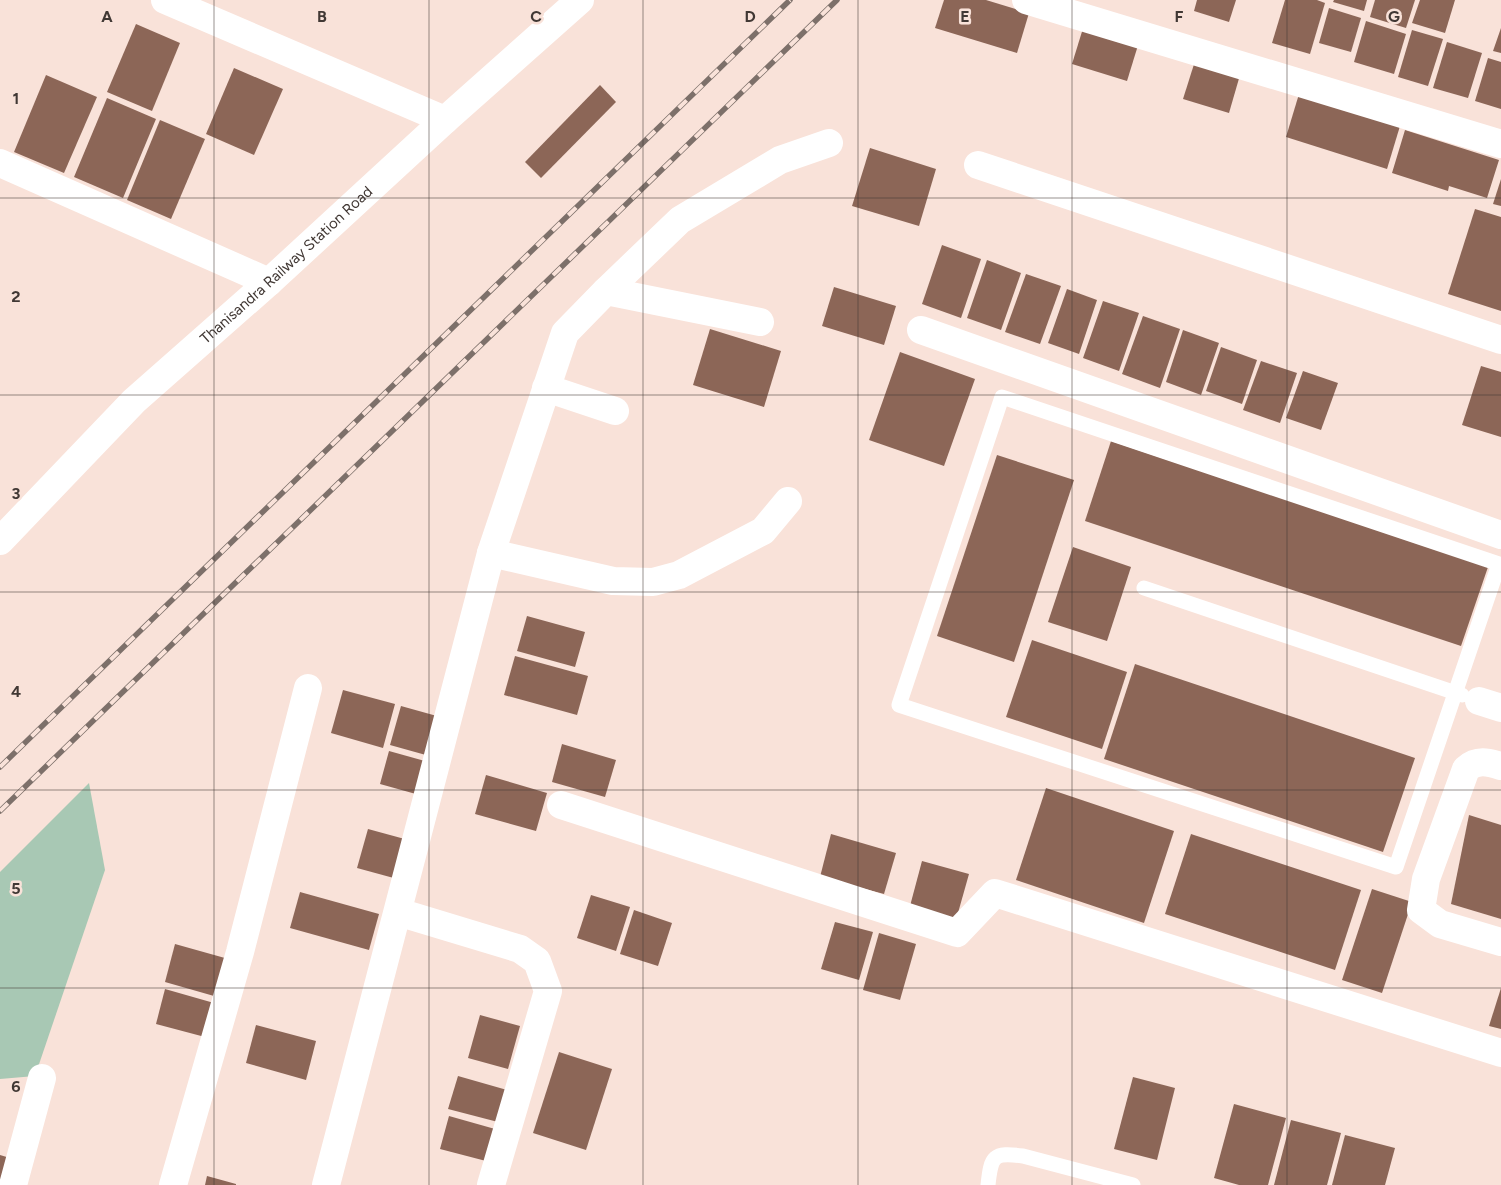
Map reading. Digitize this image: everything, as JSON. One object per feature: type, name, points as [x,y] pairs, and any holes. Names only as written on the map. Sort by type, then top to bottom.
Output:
[{"type":"street","points":[[165,0],[445,120]]},
{"type":"street","name":"Thanisandra Railway Station Road","points":[[3,532],[134,401],[270,282],[445,120],[580,0]]},
{"type":"street","points":[[1026,0],[1501,144]]},
{"type":"street","points":[[326,1185],[491,553],[565,333],[680,220],[780,160],[829,143]]},
{"type":"street","points":[[0,163],[270,282]]},
{"type":"street","points":[[978,165],[1501,340]]},
{"type":"street","points":[[606,291],[760,322]]},
{"type":"street","points":[[921,330],[1501,535]]},
{"type":"street","points":[[546,388],[614,411]]},
{"type":"street","points":[[491,553],[613,581],[653,582],[679,576],[763,531],[788,501]]},
{"type":"street","points":[[173,1185],[240,952],[308,688]]},
{"type":"street","points":[[1501,766],[1488,762],[1473,763],[1466,769],[1426,878],[1421,910],[1440,924],[1501,942]]},
{"type":"street","points":[[561,805],[957,932],[995,893],[1501,1053]]},
{"type":"street","points":[[398,912],[520,949],[538,961],[548,991],[491,1185]]},
{"type":"street","points":[[13,1185],[42,1078]]},
{"type":"lane","points":[[1002,396],[1499,564],[1478,701],[1396,867],[899,705],[1002,396]]},
{"type":"lane","points":[[1144,588],[1478,701]]},
{"type":"lane","points":[[988,1185],[991,1162],[997,1155],[1007,1154],[1023,1156],[1133,1185]]},
{"type":"green space","points":[[89,783],[105,870],[35,1076],[0,1079],[0,872]]},
{"type":"building","points":[[944,0],[986,0],[1029,13],[1017,53],[935,28]]},
{"type":"building","points":[[1197,0],[1236,0],[1229,22],[1194,11]]},
{"type":"building","points":[[1285,0],[1317,0],[1325,3],[1310,54],[1272,43]]},
{"type":"building","points":[[1334,0],[1367,0],[1364,11],[1333,2]]},
{"type":"building","points":[[1375,0],[1415,0],[1406,28],[1370,17]]},
{"type":"building","points":[[1420,0],[1455,0],[1445,33],[1412,23]]},
{"type":"building","points":[[1329,8],[1361,18],[1351,52],[1319,43]]},
{"type":"building","points":[[1366,21],[1406,34],[1394,74],[1354,62]]},
{"type":"building","points":[[136,24],[180,43],[152,111],[107,92]]},
{"type":"building","points":[[1084,25],[1139,42],[1127,81],[1072,64]]},
{"type":"building","points":[[1501,28],[1501,53],[1493,51]]},
{"type":"building","points":[[1412,30],[1443,39],[1428,86],[1398,77]]},
{"type":"building","points":[[1447,42],[1482,53],[1468,98],[1433,88]]},
{"type":"building","points":[[1488,58],[1501,62],[1501,109],[1475,101]]},
{"type":"building","points":[[1195,61],[1240,75],[1229,113],[1183,99]]},
{"type":"building","points":[[234,68],[283,89],[254,155],[206,134]]},
{"type":"building","points":[[46,75],[97,97],[64,173],[14,152]]},
{"type":"building","points":[[600,85],[616,102],[541,178],[525,162]]},
{"type":"building","points":[[1299,94],[1400,126],[1387,169],[1286,137]]},
{"type":"building","points":[[107,98],[156,119],[123,198],[74,177]]},
{"type":"building","points":[[160,120],[205,139],[171,219],[127,200]]},
{"type":"building","points":[[1405,130],[1499,160],[1487,198],[1449,186],[1448,191],[1392,173]]},
{"type":"building","points":[[870,148],[936,169],[919,226],[852,206]]},
{"type":"building","points":[[1501,179],[1501,206],[1493,204]]},
{"type":"building","points":[[1475,209],[1501,217],[1501,311],[1448,294]]},
{"type":"building","points":[[942,245],[981,259],[961,318],[922,304]]},
{"type":"building","points":[[987,260],[1021,273],[1001,330],[967,318]]},
{"type":"building","points":[[1026,274],[1061,286],[1040,344],[1005,332]]},
{"type":"building","points":[[834,287],[896,306],[884,345],[822,326]]},
{"type":"building","points":[[1067,289],[1097,300],[1079,354],[1048,343]]},
{"type":"building","points":[[1103,301],[1139,313],[1119,371],[1083,358]]},
{"type":"building","points":[[1143,316],[1180,329],[1160,388],[1122,374]]},
{"type":"building","points":[[710,329],[781,351],[764,407],[693,385]]},
{"type":"building","points":[[1183,330],[1219,343],[1201,395],[1166,382]]},
{"type":"building","points":[[1221,347],[1257,360],[1242,404],[1206,391]]},
{"type":"building","points":[[900,352],[975,379],[944,466],[869,440]]},
{"type":"building","points":[[1261,361],[1297,373],[1280,423],[1243,410]]},
{"type":"building","points":[[1481,366],[1501,372],[1501,437],[1462,425]]},
{"type":"building","points":[[1303,371],[1338,383],[1321,430],[1286,418]]},
{"type":"building","points":[[1111,441],[1488,567],[1461,646],[1085,521]]},
{"type":"building","points":[[997,455],[1074,480],[1014,662],[937,636]]},
{"type":"building","points":[[1073,547],[1131,567],[1107,641],[1048,622]]},
{"type":"building","points":[[527,616],[585,632],[575,667],[517,651]]},
{"type":"building","points":[[1032,640],[1127,672],[1102,749],[1006,717]]},
{"type":"building","points":[[515,656],[588,676],[577,715],[504,695]]},
{"type":"building","points":[[1135,664],[1415,758],[1383,852],[1104,759]]},
{"type":"building","points":[[343,690],[395,704],[383,748],[331,733]]},
{"type":"building","points":[[401,706],[444,718],[433,757],[390,745]]},
{"type":"building","points":[[562,744],[616,760],[605,797],[552,782]]},
{"type":"building","points":[[389,751],[432,763],[423,796],[380,784]]},
{"type":"building","points":[[486,775],[547,793],[536,831],[475,814]]},
{"type":"building","points":[[1046,788],[1174,831],[1144,923],[1016,880]]},
{"type":"building","points":[[1469,815],[1501,825],[1501,919],[1451,904]]},
{"type":"building","points":[[368,829],[412,841],[401,880],[357,868]]},
{"type":"building","points":[[831,834],[896,853],[884,894],[820,877]]},
{"type":"building","points":[[1191,834],[1361,890],[1335,970],[1165,914]]},
{"type":"building","points":[[922,861],[969,874],[956,920],[910,906]]},
{"type":"building","points":[[1372,889],[1412,902],[1382,993],[1342,980]]},
{"type":"building","points":[[300,892],[379,914],[369,950],[290,928]]},
{"type":"building","points":[[591,895],[630,907],[616,951],[577,938]]},
{"type":"building","points":[[634,910],[672,923],[658,966],[620,954]]},
{"type":"building","points":[[835,922],[873,932],[859,980],[821,969]]},
{"type":"building","points":[[879,933],[916,944],[900,1000],[863,990]]},
{"type":"building","points":[[175,944],[232,960],[221,998],[165,982]]},
{"type":"building","points":[[1501,988],[1501,1029],[1489,1026]]},
{"type":"building","points":[[165,989],[214,1003],[205,1037],[156,1024]]},
{"type":"building","points":[[480,1015],[520,1026],[508,1069],[468,1058]]},
{"type":"building","points":[[256,1025],[316,1041],[306,1080],[246,1063]]},
{"type":"building","points":[[559,1052],[612,1069],[586,1150],[533,1133]]},
{"type":"building","points":[[458,1076],[507,1090],[498,1122],[448,1109]]},
{"type":"building","points":[[1133,1077],[1175,1088],[1157,1160],[1114,1149]]},
{"type":"building","points":[[1234,1104],[1286,1118],[1268,1185],[1239,1185],[1214,1178]]},
{"type":"building","points":[[449,1116],[495,1129],[486,1161],[440,1149]]},
{"type":"building","points":[[1291,1120],[1341,1133],[1327,1185],[1274,1185]]},
{"type":"building","points":[[1345,1135],[1395,1148],[1385,1185],[1332,1185]]},
{"type":"building","points":[[0,1155],[10,1158],[0,1185]]},
{"type":"building","points":[[207,1176],[236,1184],[236,1185],[205,1185]]},
{"type":"railway","points":[[0,767],[790,0]]},
{"type":"railway","points":[[0,811],[837,0]]}]
